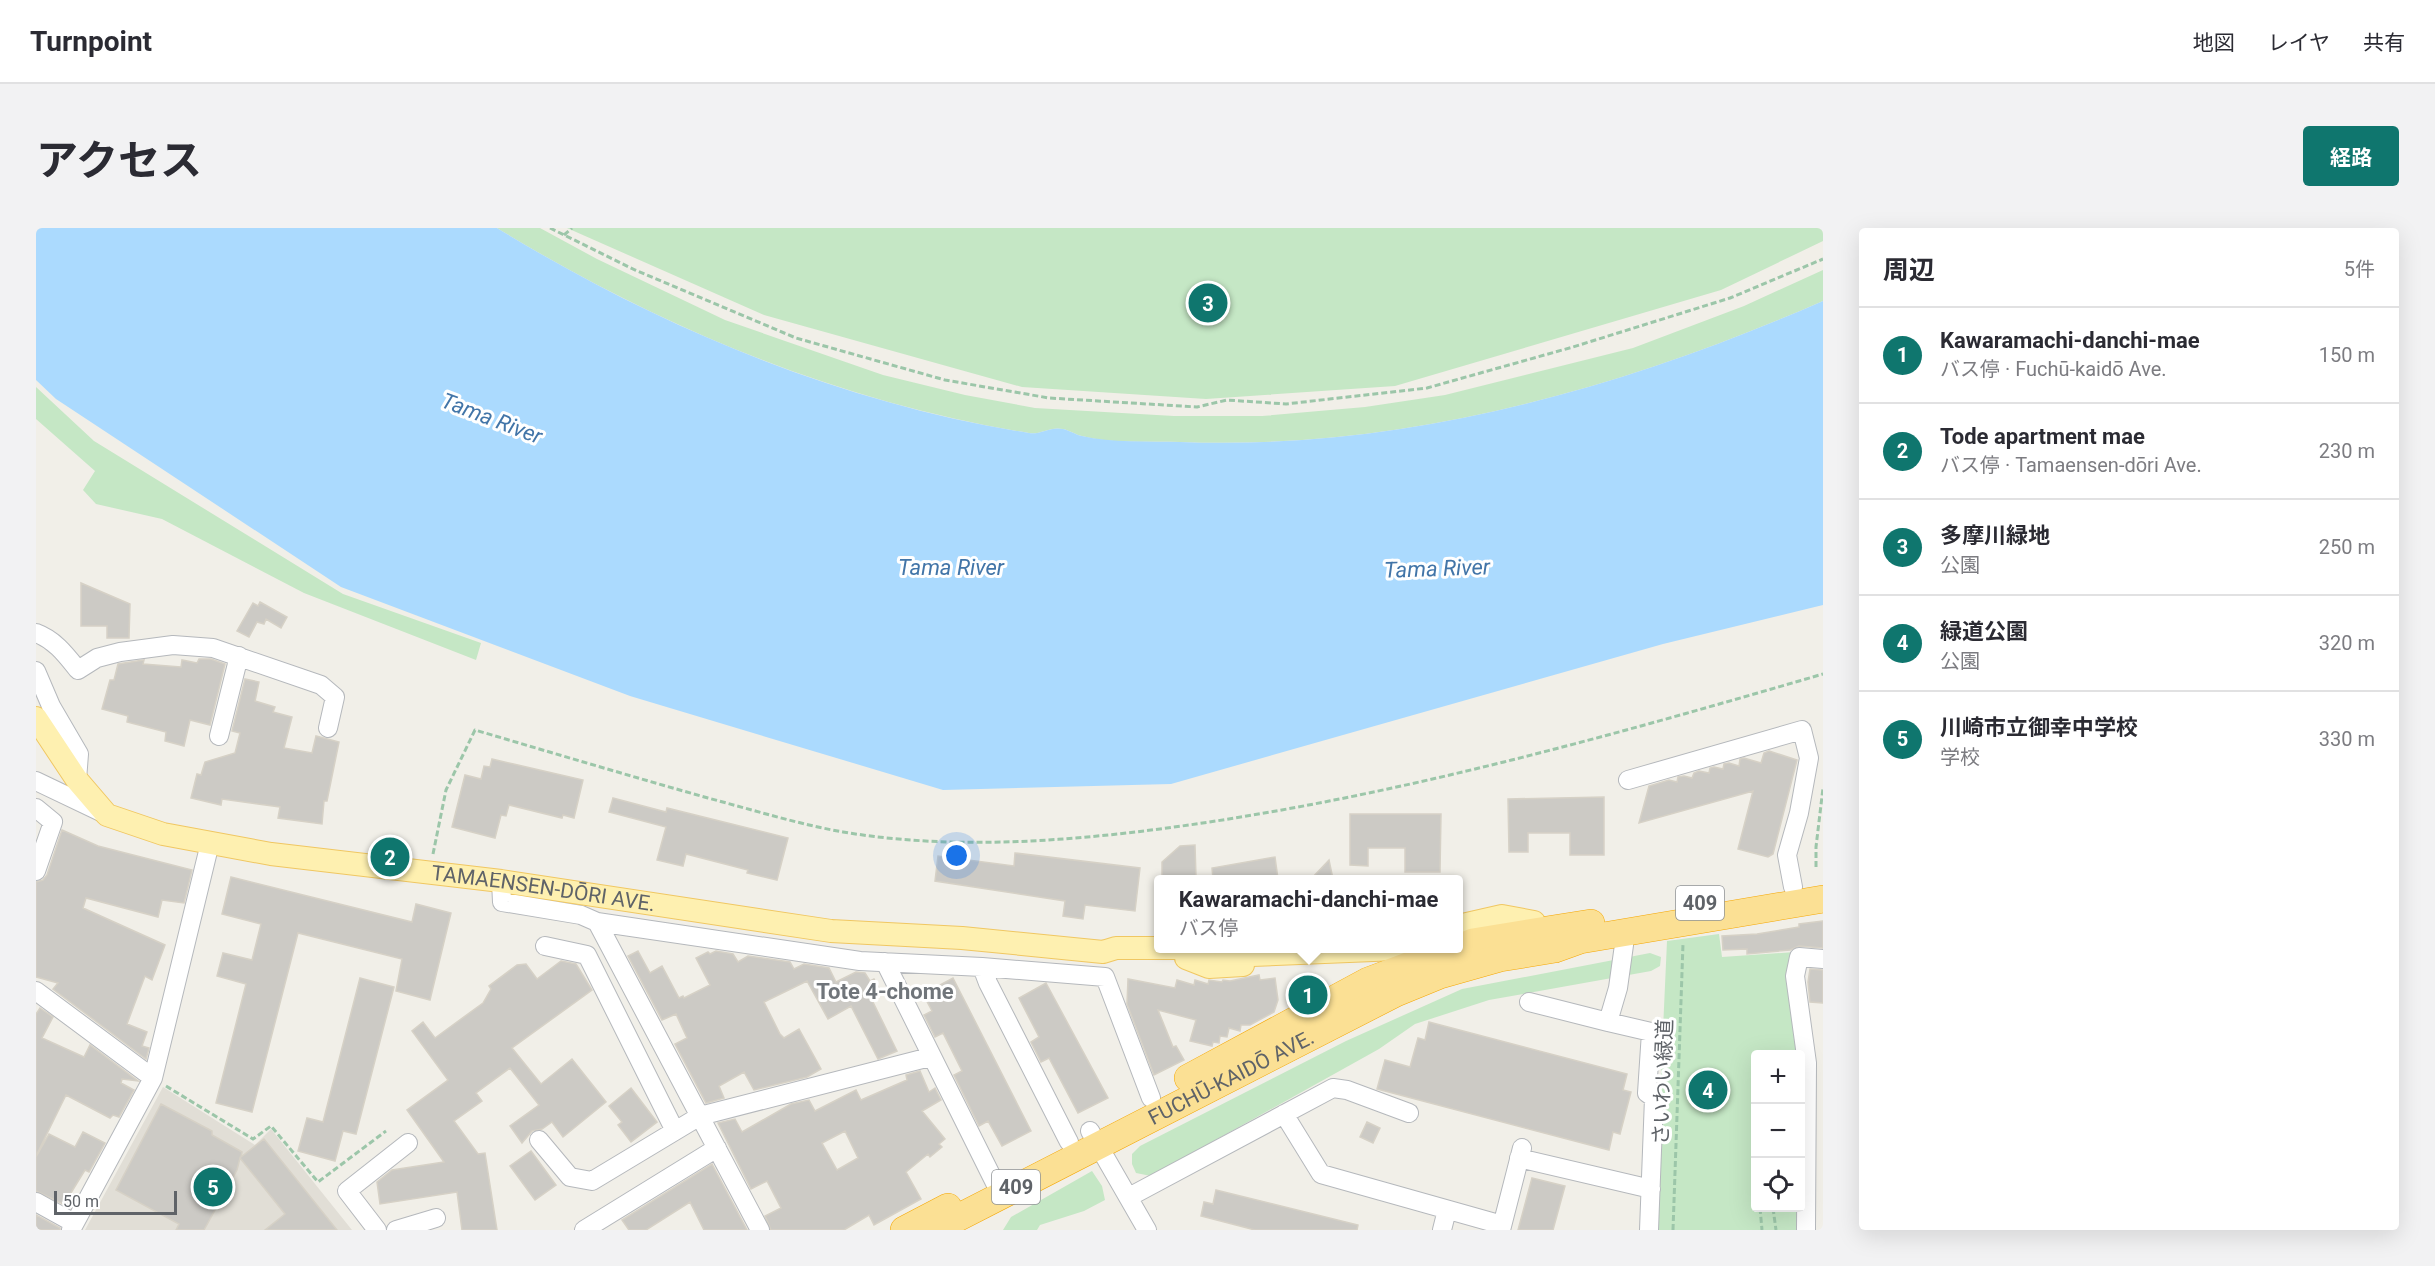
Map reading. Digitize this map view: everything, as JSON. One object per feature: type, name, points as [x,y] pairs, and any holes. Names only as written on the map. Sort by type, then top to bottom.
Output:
[{"type":"highway","name":"FUCHŪ-KAIDŌ AVE.","points":[[1086,1139],[1396,993],[1440,975],[1500,958],[1555,949],[1579,933],[1793,886],[1820,874]]},
{"type":"highway","name":"FUCHŪ-KAIDŌ AVE.","points":[[1463,942],[1579,933],[1823,899]]},
{"type":"highway","name":"FUCHŪ-KAIDŌ AVE.","points":[[934,1230],[997,1189],[1086,1139],[1151,1098],[1284,1027],[1302,1004],[1335,985],[1352,978],[1368,981],[1429,953]]},
{"type":"highway","name":"FUCHŪ-KAIDŌ AVE.","points":[[904,1230],[997,1189]]},
{"type":"main road","points":[[36,718],[77,780],[107,815]]},
{"type":"main road","name":"TAMAENSEN-DŌRI AVE.","points":[[107,815],[163,834],[210,843],[324,861],[501,881],[831,931],[962,938],[1104,952],[1117,959],[1186,958],[1209,967],[1250,964],[1269,954],[1294,953]]},
{"type":"main road","points":[[1463,937],[1502,916],[1534,922],[1553,921],[1579,933]]},
{"type":"main road","name":"TAMAENSEN-DŌRI AVE.","points":[[1104,952],[1116,948],[1154,948]]},
{"type":"street","points":[[36,633],[46,637],[62,650],[78,670],[97,658],[120,652],[173,645],[213,648],[239,656],[321,685],[335,697],[328,728]]},
{"type":"street","points":[[219,736],[239,656]]},
{"type":"street","points":[[36,671],[51,706],[79,754],[77,780]]},
{"type":"street","points":[[1628,780],[1802,730],[1809,758],[1787,855],[1793,886]]},
{"type":"street","points":[[36,781],[107,815]]},
{"type":"street","points":[[36,808],[53,822],[36,871]]},
{"type":"street","points":[[36,1202],[73,1227],[153,1078],[210,843]]},
{"type":"street","points":[[501,881],[501,902],[581,915],[597,922],[778,951],[860,962],[982,967],[1105,977],[1151,1098]]},
{"type":"street","points":[[597,922],[760,1230]]},
{"type":"street","points":[[546,946],[587,955],[607,942]]},
{"type":"street","points":[[1608,1022],[1618,988],[1624,945]]},
{"type":"street","points":[[587,955],[675,1131]]},
{"type":"street","points":[[1806,1230],[1815,1064],[1795,976],[1799,957],[1823,959]]},
{"type":"street","points":[[885,962],[997,1189]]},
{"type":"street","points":[[982,967],[988,983],[1086,1139],[1129,1197],[1147,1230]]},
{"type":"street","points":[[36,991],[153,1078]]},
{"type":"street","points":[[1529,1002],[1651,1032],[1647,1093],[1654,1098],[1659,1187],[1649,1230]]},
{"type":"street","points":[[539,1140],[570,1177],[592,1181],[700,1116],[930,1057]]},
{"type":"street","points":[[1129,1197],[1333,1088],[1347,1090],[1409,1113]]},
{"type":"street","points":[[1284,1114],[1321,1174],[1502,1228],[1521,1153],[1659,1187]]},
{"type":"street","points":[[377,1230],[347,1191],[408,1143]]},
{"type":"street","points":[[584,1230],[717,1148]]},
{"type":"street","points":[[1442,1230],[1447,1210]]},
{"type":"street","points":[[396,1230],[436,1218]]},
{"type":"path","points":[[550,228],[635,270],[796,338],[945,381],[1049,398],[1197,407],[1227,400],[1286,404],[1427,388],[1573,347],[1730,298],[1823,259]]},
{"type":"path","points":[[564,235],[572,228]]},
{"type":"path","points":[[432,856],[446,790],[475,730],[758,812],[842,832],[974,842],[1041,841],[1117,835],[1250,816],[1376,792],[1609,736],[1823,674]]},
{"type":"path","points":[[1820,874],[1815,847],[1823,788]]},
{"type":"path","name":"さいわい緑道","points":[[1673,1230],[1684,934]]},
{"type":"path","points":[[153,1078],[253,1139],[271,1126],[318,1182],[386,1131]]},
{"type":"path","points":[[1659,1187],[1675,1185]]},
{"type":"path","points":[[1760,1212],[1762,1230]]},
{"type":"path","points":[[1774,1212],[1776,1230]]},
{"type":"shaded area","points":[[163,1087],[255,1145],[271,1129],[352,1230],[85,1230]]},
{"type":"green space","points":[[497,228],[540,228],[597,259],[725,320],[883,375],[965,395],[1035,408],[1174,416],[1262,416],[1365,407],[1445,395],[1633,348],[1744,306],[1823,270],[1823,301],[1747,333],[1589,387],[1509,408],[1428,425],[1345,436],[1263,442],[1118,441],[1094,439],[1059,428],[1029,433],[959,420],[821,381],[753,356],[622,298]]},
{"type":"green space","points":[[567,228],[1823,228],[1823,241],[1721,290],[1395,386],[1206,399],[1022,387],[764,315]]},
{"type":"green space","points":[[36,387],[94,441],[343,594],[481,643],[476,660],[304,593],[162,519],[96,504],[83,490],[95,471],[36,419]]},
{"type":"green space","points":[[1719,934],[1722,957],[1795,952],[1800,1050],[1751,1050],[1751,1212],[1799,1212],[1798,1230],[1654,1230],[1667,941]]},
{"type":"green space","points":[[1650,953],[1661,957],[1660,966],[1651,971],[1489,1000],[1415,1024],[1379,1049],[1151,1176],[1136,1173],[1132,1164],[1132,1154],[1140,1146],[1346,1041],[1462,989]]},
{"type":"green space","points":[[1092,1171],[1102,1186],[1105,1200],[1084,1211],[1040,1225],[1037,1230],[1003,1230],[1011,1217]]},
{"type":"water","name":"Tama River","points":[[36,228],[497,228],[622,298],[753,356],[820,381],[959,420],[1029,433],[1059,428],[1105,440],[1263,442],[1345,436],[1428,425],[1509,408],[1589,387],[1747,333],[1823,301],[1823,605],[1663,644],[1171,784],[943,790],[630,696],[341,587],[56,399],[36,380]]},
{"type":"building","points":[[81,583],[130,604],[129,638],[107,638],[107,626],[81,626]]},
{"type":"building","points":[[260,602],[287,617],[281,628],[266,619],[264,624],[257,622],[249,637],[237,631],[253,603],[258,606]]},
{"type":"building","points":[[199,659],[211,659],[225,664],[210,725],[190,720],[184,746],[165,741],[166,732],[127,722],[128,716],[102,709],[110,680],[114,680],[118,664],[144,660],[143,664],[181,667],[182,660],[197,663]]},
{"type":"building","points":[[245,679],[259,682],[255,701],[275,707],[273,712],[292,717],[284,748],[312,753],[316,736],[339,742],[327,801],[324,801],[322,824],[278,818],[280,807],[222,799],[221,805],[191,798],[197,774],[201,775],[205,762],[235,753],[240,733],[232,731]]},
{"type":"building","points":[[1769,751],[1797,760],[1773,854],[1768,857],[1738,849],[1753,791],[1639,823],[1649,786],[1669,780],[1677,782],[1678,777],[1692,778],[1694,773],[1699,771],[1709,773],[1710,768],[1714,767],[1723,769],[1724,764],[1739,766],[1740,759],[1744,758],[1761,763],[1764,753]]},
{"type":"building","points":[[492,759],[583,780],[574,818],[563,815],[562,818],[509,805],[506,816],[501,815],[495,838],[452,827],[465,775],[481,779],[484,766],[490,767]]},
{"type":"building","points":[[1604,797],[1604,855],[1570,855],[1570,833],[1528,833],[1528,852],[1509,852],[1508,799]]},
{"type":"building","points":[[613,798],[666,812],[667,808],[788,838],[777,880],[686,854],[683,866],[657,860],[666,827],[609,812]]},
{"type":"building","points":[[1350,814],[1441,814],[1440,872],[1405,872],[1405,848],[1368,848],[1368,866],[1350,865]]},
{"type":"building","points":[[62,830],[98,846],[192,870],[184,903],[162,900],[158,917],[86,898],[83,908],[165,945],[152,980],[145,976],[127,1024],[147,1032],[142,1046],[149,1048],[146,1059],[53,989],[58,983],[36,977],[36,882],[43,880],[47,875]]},
{"type":"building","points":[[1195,845],[1196,875],[1162,875],[1162,862],[1180,846]]},
{"type":"building","points":[[1015,853],[1140,868],[1135,911],[1085,905],[1083,919],[1063,916],[1065,901],[935,881],[938,856],[1014,866]]},
{"type":"building","points":[[1275,857],[1277,875],[1213,875],[1212,868]]},
{"type":"building","points":[[1329,860],[1332,875],[1315,875]]},
{"type":"building","points":[[231,877],[412,922],[416,904],[451,913],[430,1000],[396,991],[402,959],[298,933],[252,1112],[216,1103],[246,984],[217,976],[223,953],[252,960],[261,924],[222,914]]},
{"type":"building","points":[[1823,921],[1823,948],[1799,946],[1790,950],[1747,954],[1747,949],[1723,950],[1722,936],[1757,934]]},
{"type":"building","points":[[638,951],[650,973],[662,966],[679,998],[683,996],[684,998],[710,985],[696,958],[708,952],[710,954],[716,951],[733,954],[738,962],[748,956],[790,962],[794,969],[804,964],[829,968],[836,982],[856,972],[865,973],[870,981],[874,979],[880,990],[870,996],[897,1051],[878,1059],[851,1006],[828,1019],[807,981],[764,1002],[784,1038],[799,1029],[821,1069],[807,1077],[754,1090],[744,1072],[719,1086],[724,1098],[706,1103],[675,1044],[687,1038],[676,1014],[662,1020],[628,956]]},
{"type":"building","points":[[561,961],[576,964],[592,990],[512,1048],[541,1084],[572,1059],[606,1102],[563,1137],[552,1122],[542,1129],[532,1131],[522,1143],[510,1126],[539,1105],[510,1068],[476,1093],[482,1101],[454,1121],[478,1154],[485,1153],[497,1230],[462,1230],[457,1192],[380,1204],[377,1182],[392,1170],[444,1162],[407,1110],[448,1080],[412,1031],[423,1022],[435,1038],[483,1003],[491,989],[489,986],[517,965],[526,964],[537,979]]},
{"type":"building","points":[[1810,969],[1823,970],[1823,1003],[1810,1002],[1808,982]]},
{"type":"building","points":[[1259,975],[1260,980],[1275,978],[1278,1000],[1274,1012],[1250,1025],[1241,1025],[1240,1031],[1229,1028],[1227,1037],[1220,1036],[1219,1043],[1213,1042],[1212,1046],[1190,1041],[1196,1020],[1158,1010],[1173,1047],[1176,1046],[1184,1060],[1154,1075],[1127,1004],[1128,979],[1175,988],[1177,980],[1194,985],[1195,980],[1208,984],[1209,980],[1222,982]]},
{"type":"building","points":[[360,978],[394,987],[356,1134],[343,1131],[335,1161],[298,1151],[307,1118],[323,1122]]},
{"type":"building","points":[[953,978],[1031,1131],[1002,1146],[988,1121],[979,1126],[954,1075],[962,1071],[943,1033],[935,1037],[924,1015],[932,1011],[923,994]]},
{"type":"building","points":[[1046,983],[1108,1098],[1078,1113],[1049,1058],[1041,1062],[1031,1042],[1039,1037],[1019,998]]},
{"type":"building","points":[[40,1008],[53,1017],[42,1038],[84,1057],[90,1045],[138,1081],[122,1079],[121,1083],[134,1090],[119,1117],[113,1115],[110,1118],[66,1095],[36,1156],[36,1014]]},
{"type":"building","points":[[1429,1022],[1627,1074],[1623,1090],[1631,1092],[1620,1134],[1613,1132],[1609,1150],[1377,1089],[1385,1060],[1410,1067],[1418,1038],[1425,1040]]},
{"type":"building","points":[[920,1071],[929,1092],[935,1088],[941,1100],[922,1111],[945,1139],[939,1144],[942,1147],[930,1157],[928,1154],[906,1172],[921,1199],[874,1225],[869,1215],[844,1230],[771,1230],[765,1216],[781,1208],[767,1181],[751,1189],[718,1123],[735,1119],[742,1132],[791,1104],[809,1100],[815,1111],[856,1090],[861,1100],[907,1080],[906,1075]],"holes":[[[845,1131],[858,1158],[837,1170],[822,1143]]]},
{"type":"building","points":[[631,1088],[657,1122],[631,1142],[618,1125],[622,1122],[609,1106]]},
{"type":"building","points":[[161,1104],[212,1131],[212,1135],[242,1152],[241,1157],[264,1139],[337,1230],[265,1230],[285,1214],[240,1158],[237,1170],[204,1230],[176,1230],[179,1224],[116,1190]]},
{"type":"building","points":[[1367,1122],[1380,1128],[1373,1143],[1360,1137]]},
{"type":"building","points":[[83,1132],[105,1143],[89,1172],[85,1170],[66,1201],[69,1203],[67,1206],[36,1191],[36,1157],[49,1134],[75,1147]]},
{"type":"building","points":[[531,1151],[556,1185],[535,1200],[510,1166]]},
{"type":"building","points":[[712,1164],[747,1230],[704,1230],[690,1202],[646,1230],[629,1230],[622,1220]]},
{"type":"building","points":[[1532,1178],[1565,1186],[1553,1230],[1518,1230]]},
{"type":"building","points":[[1216,1190],[1358,1225],[1357,1230],[1255,1230],[1201,1216],[1204,1202],[1213,1204]]},
{"type":"building","points":[[36,1215],[60,1228],[60,1230],[36,1230]]},
{"type":"place","name":"多摩川緑地","points":[[1208,303]]},
{"type":"place","name":"Tode apartment mae","points":[[390,857]]},
{"type":"place","name":"Kawaramachi-danchi-mae","points":[[1308,995]]},
{"type":"place","name":"緑道公園","points":[[1708,1090]]},
{"type":"place","name":"川崎市立御幸中学校","points":[[213,1187]]},
{"type":"district","name":"Tote 4-chome","points":[[885,991]]}]
